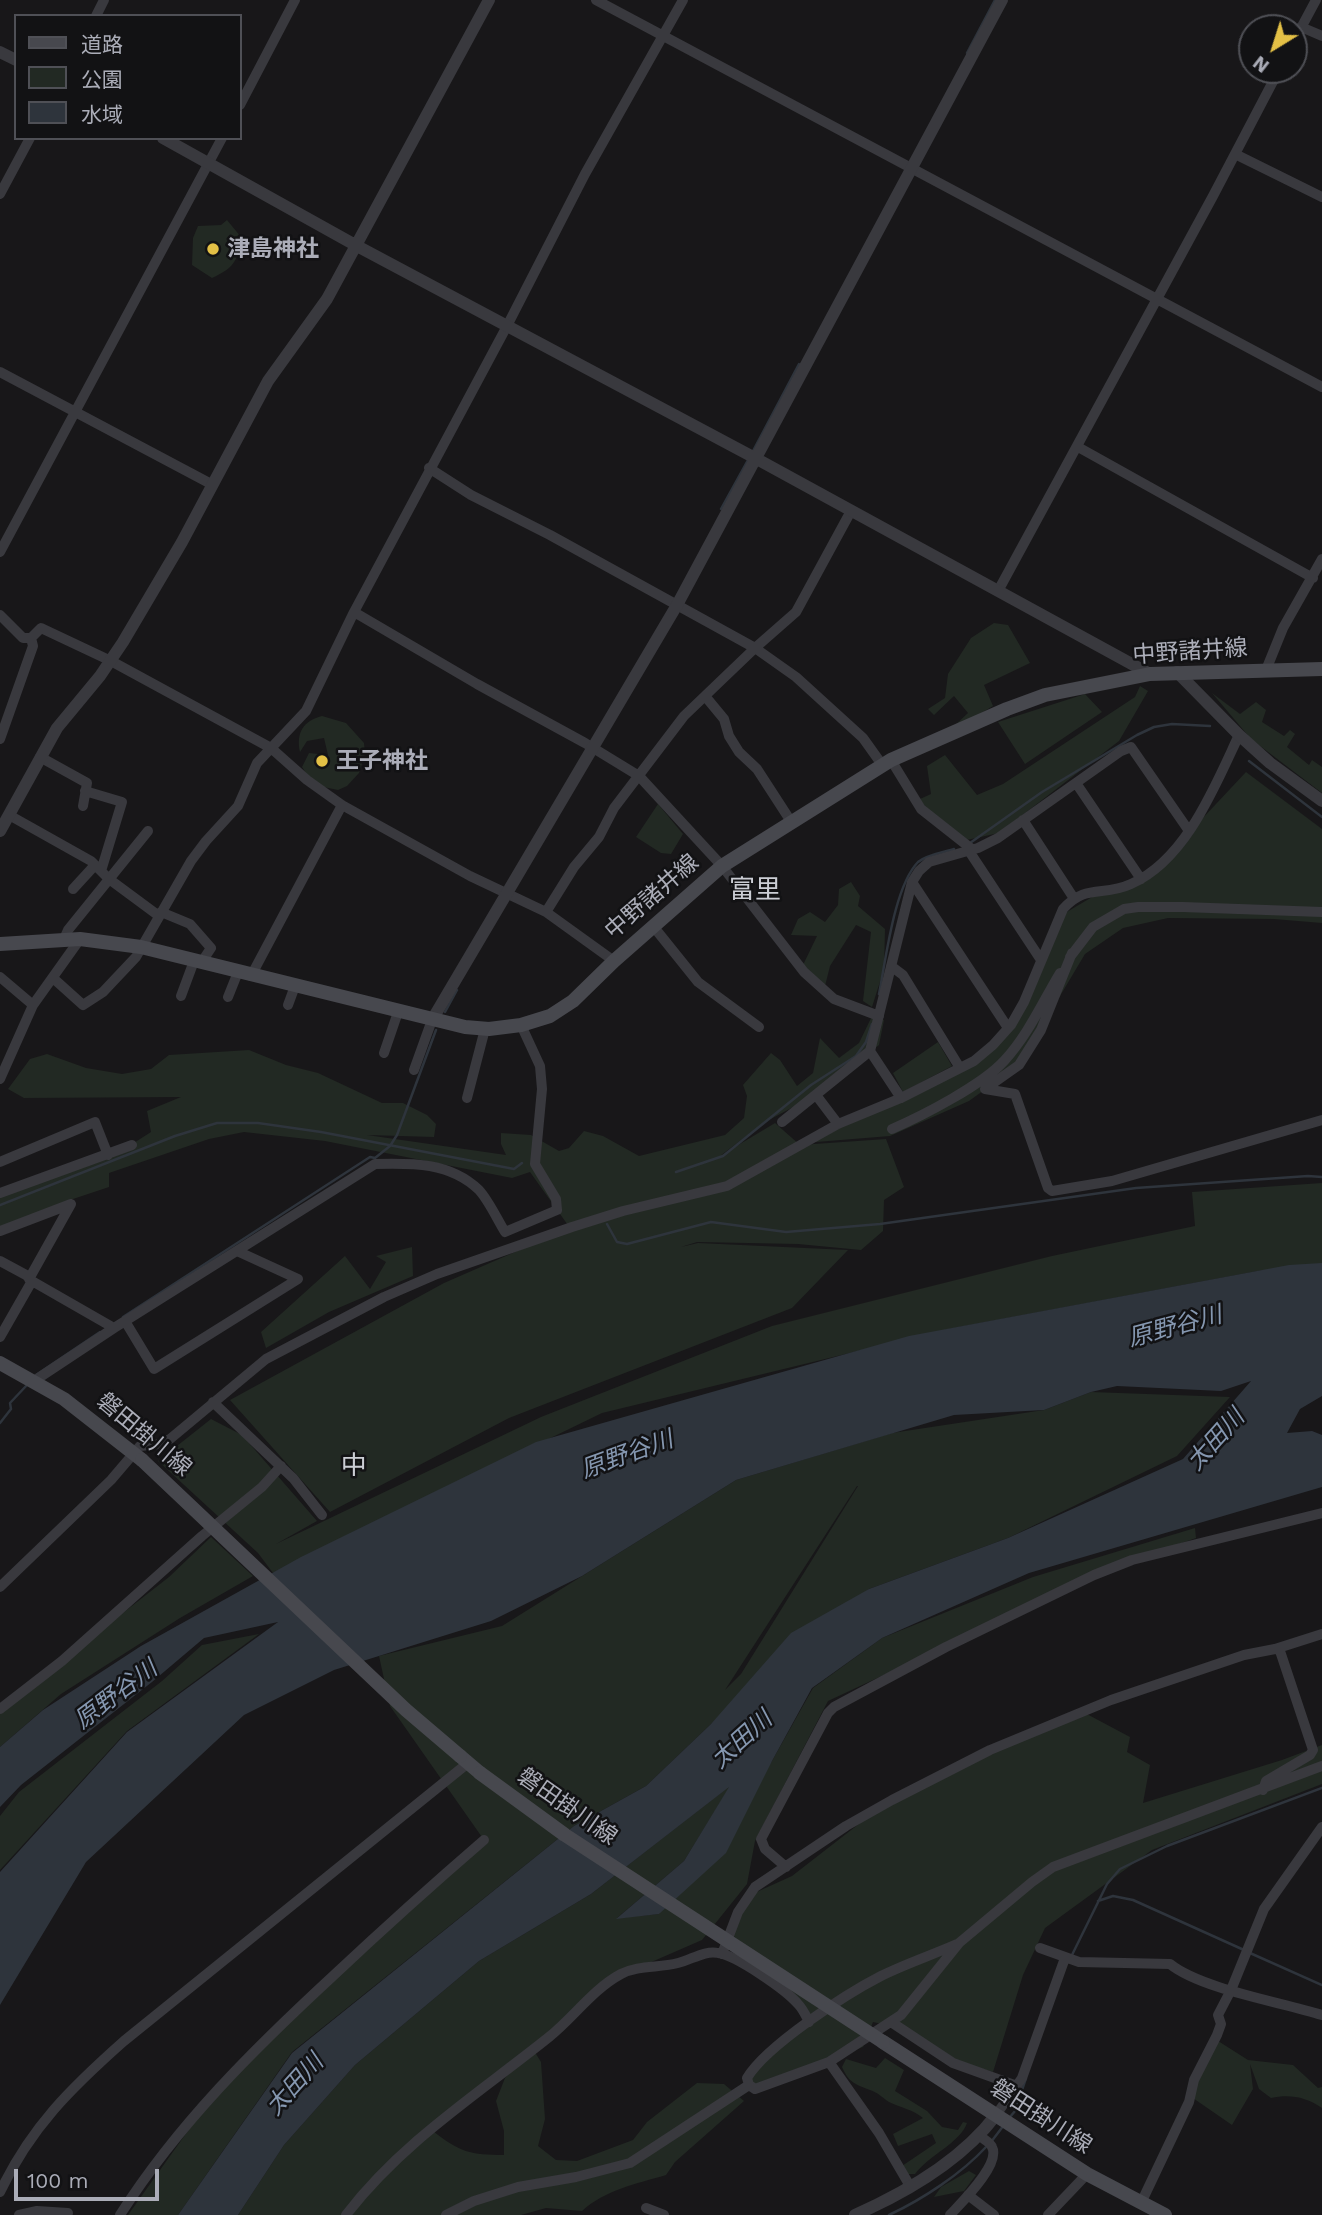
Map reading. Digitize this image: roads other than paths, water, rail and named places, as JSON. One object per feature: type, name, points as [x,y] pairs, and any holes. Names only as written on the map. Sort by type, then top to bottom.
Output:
[{"type":"main road","name":"中野諸井線","points":[[0,944],[80,939],[141,947],[432,1020],[485,1029],[521,1025],[550,1016],[573,1001],[614,961],[722,866],[887,763],[1007,709],[1045,695],[1150,674],[1322,669]]},
{"type":"main road","name":"磐田掛川線","points":[[0,1363],[34,1381],[91,1418],[137,1456],[397,1702],[480,1773],[565,1835],[1087,2174],[1165,2215]]},
{"type":"street","points":[[242,101],[295,0]]},
{"type":"street","points":[[0,831],[57,728],[111,661],[182,542],[268,381],[327,299],[489,0]]},
{"type":"street","points":[[596,0],[1322,387]]},
{"type":"street","points":[[53,978],[83,1006],[103,992],[136,957],[191,861],[238,806],[257,763],[306,711],[429,468],[507,326],[585,174],[682,0]]},
{"type":"street","points":[[414,1070],[432,1020],[677,605],[1002,0]]},
{"type":"street","points":[[998,591],[1272,84]]},
{"type":"street","points":[[0,194],[29,140]]},
{"type":"street","points":[[167,140],[357,246],[755,458],[1150,674]]},
{"type":"street","points":[[0,552],[221,140]]},
{"type":"street","points":[[1235,154],[1322,197]]},
{"type":"street","points":[[0,372],[213,485]]},
{"type":"street","points":[[1078,447],[1313,578]]},
{"type":"street","points":[[429,468],[471,495],[550,535],[755,648],[796,677],[887,763],[921,809],[971,850],[1041,960]]},
{"type":"street","points":[[546,912],[574,867],[599,837],[614,808],[684,716],[796,612],[851,511]]},
{"type":"street","points":[[1266,670],[1283,628],[1322,559]]},
{"type":"street","points":[[354,612],[639,776],[722,866],[809,977],[834,999],[876,1015]]},
{"type":"street","points":[[0,615],[23,638],[31,638],[41,628],[111,661],[271,748],[307,780],[342,805],[508,895],[546,912],[614,961]]},
{"type":"street","points":[[0,739],[33,646],[31,638]]},
{"type":"street","points":[[1177,672],[1269,763],[1322,801]]},
{"type":"street","points":[[705,696],[724,719],[729,736],[739,751],[757,769],[792,823]]},
{"type":"street","points":[[0,1587],[137,1456],[140,1446],[160,1444],[170,1439],[266,1359],[384,1297],[437,1274],[623,1210],[727,1186],[838,1125],[901,1098],[974,1061],[1009,1028],[1024,1002],[1063,909],[1073,897],[1090,891],[1129,886],[1142,879],[1172,852],[1208,801],[1238,735]]},
{"type":"street","points":[[782,1122],[870,1051],[876,1015],[912,882],[929,862],[971,850],[998,838],[1130,747],[1189,831]]},
{"type":"street","points":[[40,757],[87,783],[83,806]]},
{"type":"street","points":[[1076,783],[1142,879]]},
{"type":"street","points":[[64,939],[101,872],[122,802],[85,791]]},
{"type":"street","points":[[228,997],[245,974],[342,805]]},
{"type":"street","points":[[9,815],[80,854],[160,914],[190,924],[211,948],[184,981],[181,996]]},
{"type":"street","points":[[1023,820],[1073,897]]},
{"type":"street","points":[[73,889],[101,872],[148,831]]},
{"type":"street","points":[[912,882],[1009,1028]]},
{"type":"street","points":[[892,1129],[967,1088],[1003,1062],[1027,1032],[1073,953],[1093,927],[1103,919],[1124,909],[1138,907],[1322,912]]},
{"type":"street","points":[[653,926],[698,982],[759,1027]]},
{"type":"street","points":[[0,1079],[33,1005],[80,939]]},
{"type":"street","points":[[1073,953],[1041,1030],[1019,1066],[985,1088],[1015,1094],[1048,1188],[1052,1191],[1122,1179],[1322,1120]]},
{"type":"street","points":[[891,966],[903,975],[960,1068]]},
{"type":"street","points":[[0,977],[33,1005]]},
{"type":"street","points":[[288,1005],[295,986]]},
{"type":"street","points":[[384,1053],[398,1012]]},
{"type":"street","points":[[34,1381],[375,1164],[419,1163],[456,1173],[480,1191],[505,1232],[557,1210],[556,1199],[535,1164],[542,1089],[540,1066],[521,1025]]},
{"type":"street","points":[[467,1098],[485,1029]]},
{"type":"street","points":[[870,1051],[901,1098]]},
{"type":"street","points":[[816,1095],[838,1125]]},
{"type":"street","points":[[0,1162],[95,1122],[108,1155]]},
{"type":"street","points":[[0,1193],[132,1145]]},
{"type":"street","points":[[0,1231],[71,1204],[0,1337]]},
{"type":"street","points":[[125,1321],[155,1369],[298,1279],[237,1251]]},
{"type":"street","points":[[0,1261],[114,1328]]},
{"type":"street","points":[[213,1402],[281,1466],[322,1515]]},
{"type":"street","points":[[0,1709],[62,1661],[202,1536],[262,1487],[281,1466]]},
{"type":"street","points":[[786,1867],[765,1849],[761,1839],[828,1713],[834,1707],[946,1647],[1132,1560],[1322,1513]]},
{"type":"street","points":[[722,1954],[738,1912],[755,1887],[846,1826],[990,1750],[1161,1682],[1244,1655],[1322,1634]]},
{"type":"street","points":[[1263,1790],[1266,1781],[1310,1755],[1313,1750],[1279,1647]]},
{"type":"street","points":[[0,2192],[28,2140],[78,2081],[464,1760]]},
{"type":"street","points":[[959,1943],[881,1976],[809,2022],[752,2070],[747,2078],[749,2085],[755,2089],[829,2062],[901,2015],[959,1943],[1053,1867],[1322,1766]]},
{"type":"street","points":[[1141,2203],[1189,2102],[1194,2080],[1221,2024],[1218,2015],[1264,1909],[1322,1827]]},
{"type":"street","points":[[120,2215],[137,2188],[197,2112],[253,2052],[413,1901],[484,1840]]},
{"type":"street","points":[[1040,1948],[1079,1962],[1170,1964],[1179,1971],[1231,1990],[1322,2015]]},
{"type":"street","points":[[346,2215],[396,2159],[435,2123],[551,2036],[604,1986],[621,1974],[678,1963],[716,1952],[730,1956],[775,1985],[797,2002],[809,2022]]},
{"type":"street","points":[[855,2215],[910,2186],[966,2149],[980,2136],[1022,2078],[1065,1958]]},
{"type":"street","points":[[891,2022],[953,2063],[1017,2086]]},
{"type":"street","points":[[829,2062],[879,2133],[910,2186]]},
{"type":"street","points":[[446,2215],[474,2201],[518,2187],[576,2177],[631,2163],[749,2085]]},
{"type":"street","points":[[950,2215],[984,2176],[992,2160],[991,2145],[980,2136]]},
{"type":"street","points":[[1048,2215],[1087,2174]]},
{"type":"street","points":[[968,2195],[994,2215]]},
{"type":"street","points":[[646,2208],[664,2215]]},
{"type":"street","points":[[19,2215],[37,2211],[68,2213]]},
{"type":"water","points":[[1322,1263],[1322,1396],[1300,1409],[1287,1433],[1312,1431],[1322,1435],[1322,1487],[1029,1573],[882,1638],[812,1688],[726,1853],[659,1914],[616,1919],[684,1861],[729,1787],[591,1894],[479,1961],[355,2065],[284,2145],[238,2215],[178,2215],[292,2053],[574,1826],[646,1786],[711,1724],[791,1633],[869,1589],[1008,1538],[1183,1459],[1251,1381],[1221,1391],[1117,1386],[1091,1392],[1044,1410],[954,1415],[736,1480],[582,1576],[491,1621],[334,1670],[244,1715],[86,1862],[0,2005],[0,1872],[127,1732],[278,1622],[204,1638],[21,1785],[0,1807],[0,1747],[43,1710],[141,1646],[301,1557],[536,1442],[909,1336],[1289,1265]]},
{"type":"waterway","points":[[967,53],[995,0]]},
{"type":"waterway","points":[[753,451],[799,364]]},
{"type":"waterway","points":[[721,509],[748,460]]},
{"type":"waterway","points":[[970,843],[1042,792],[1137,735],[1154,727],[1172,724],[1210,726]]},
{"type":"waterway","points":[[1249,761],[1322,817]]},
{"type":"waterway","points":[[879,994],[892,924],[910,873],[921,860],[954,849]]},
{"type":"waterway","points":[[445,1012],[457,990]]},
{"type":"waterway","points":[[676,1172],[723,1156],[811,1085],[856,1056],[866,1042],[872,1024]]},
{"type":"waterway","points":[[123,1317],[390,1146],[397,1135],[436,1030]]},
{"type":"waterway","points":[[0,1205],[175,1136],[217,1123],[258,1123],[321,1132],[514,1169],[522,1163]]},
{"type":"waterway","points":[[607,1224],[617,1242],[627,1244],[711,1222],[786,1232],[880,1224],[1136,1188],[1322,1177]]},
{"type":"waterway","points":[[36,1375],[100,1332]]},
{"type":"waterway","points":[[0,1423],[11,1409],[10,1403],[27,1385]]},
{"type":"waterway","points":[[1071,1957],[1107,1884],[1120,1869],[1167,1846],[1322,1788]]},
{"type":"waterway","points":[[1098,1901],[1113,1896],[1133,1900],[1244,1950]]},
{"type":"waterway","points":[[1250,1953],[1322,1985]]},
{"type":"waterway","points":[[1010,2117],[1015,2111],[1026,2078]]},
{"type":"waterway","points":[[991,2142],[1004,2125]]},
{"type":"waterway","points":[[889,2215],[941,2185],[986,2147]]},
{"type":"place","name":"津島神社","points":[[213,249]]},
{"type":"place","name":"王子神社","points":[[322,761]]},
{"type":"district","name":"富里","points":[[755,890]]},
{"type":"district","name":"中","points":[[354,1466]]},
{"type":"water label","name":"原野谷川","points":[[1175,1327]]},
{"type":"water label","name":"太田川","points":[[1216,1440]]},
{"type":"water label","name":"原野谷川","points":[[627,1455]]},
{"type":"water label","name":"原野谷川","points":[[116,1695]]},
{"type":"water label","name":"太田川","points":[[742,1740]]},
{"type":"water label","name":"太田川","points":[[295,2085]]}]
